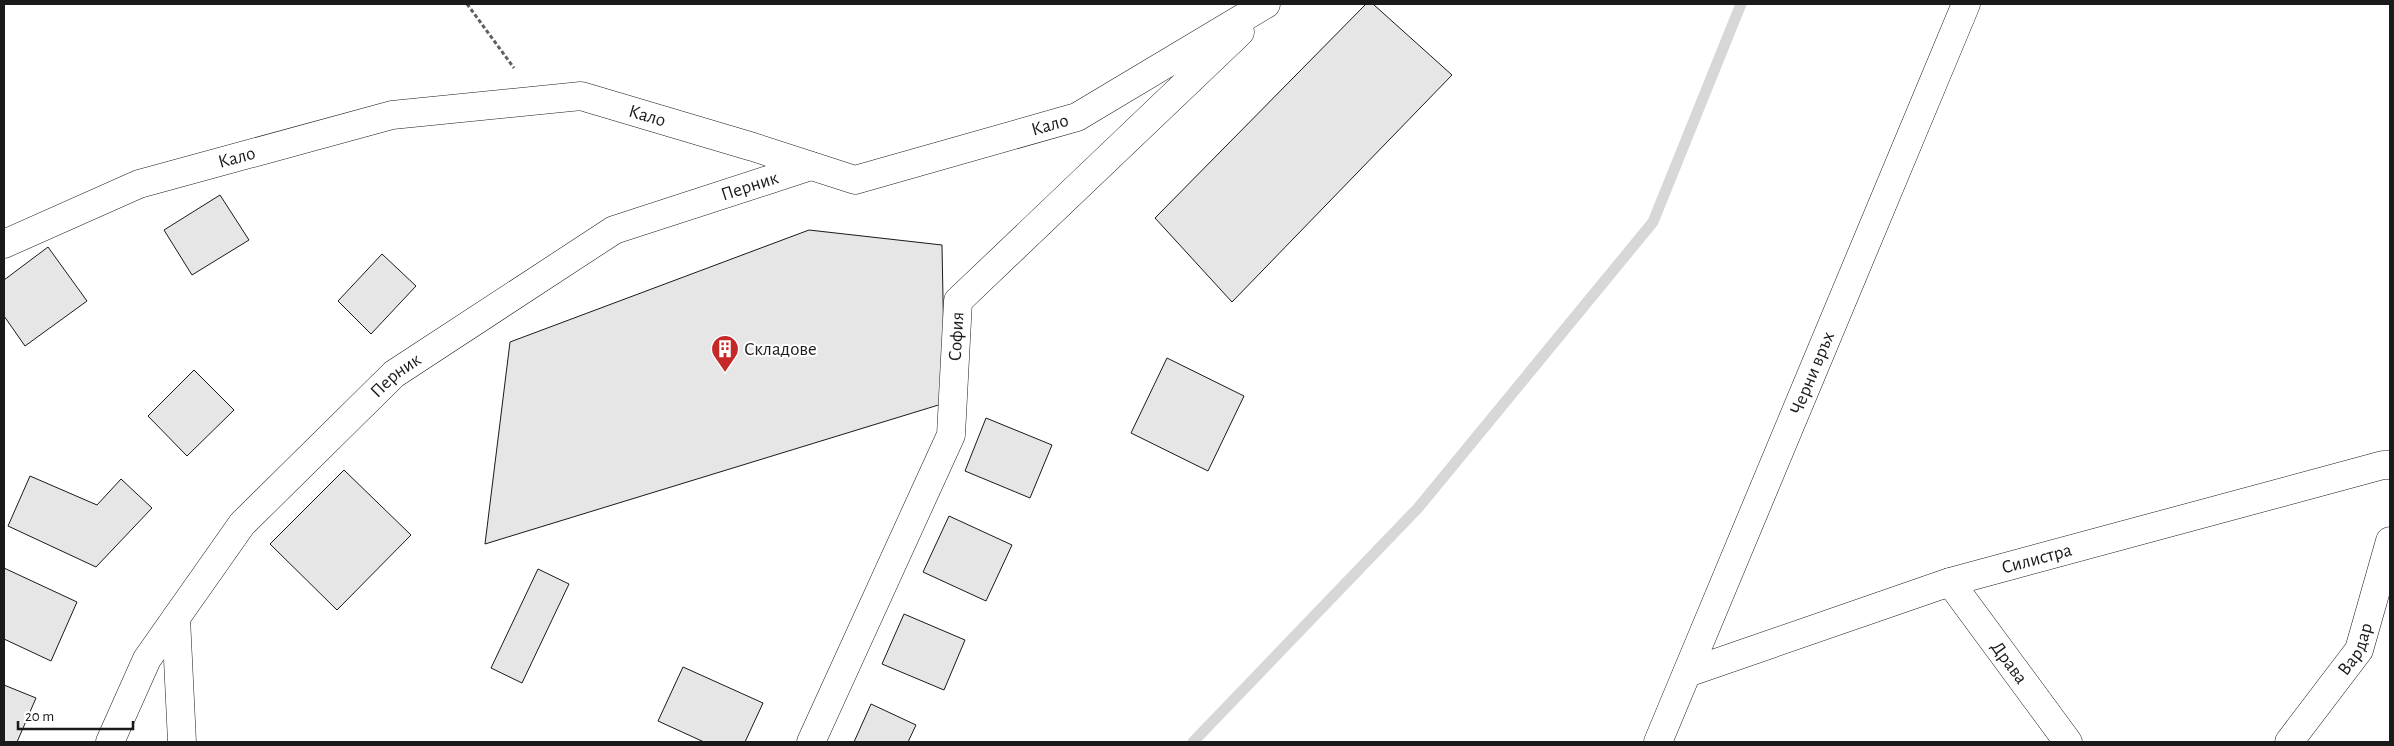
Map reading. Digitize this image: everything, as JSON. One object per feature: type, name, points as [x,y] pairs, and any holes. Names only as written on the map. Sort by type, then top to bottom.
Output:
[{"type":"street","name":"Кало","points":[[4,244],[139,184],[392,115],[581,96],[855,180],[1077,117],[1268,4]]},
{"type":"street","name":"София","points":[[811,742],[951,435],[958,302],[1268,4]]},
{"type":"street","name":"Черни връх","points":[[1658,742],[1966,4]]},
{"type":"street","name":"Перник","points":[[110,742],[147,658],[242,524],[394,374],[614,230],[811,166]]},
{"type":"street","name":"Силистра","points":[[1687,673],[1950,582],[2383,464],[2390,465]]},
{"type":"street","name":"Вардар","points":[[2290,742],[2359,650],[2390,541]]},
{"type":"street","name":"Драва","points":[[1950,582],[2068,742]]},
{"type":"street","points":[[176,618],[182,742]]},
{"type":"path","points":[[467,4],[538,101]]},
{"type":"building","points":[[1366,4],[1373,4],[1452,75],[1232,302],[1155,218]]},
{"type":"building","points":[[220,195],[249,240],[192,275],[164,230]]},
{"type":"building","name":"Складове","points":[[809,230],[942,245],[945,403],[485,544],[510,342]]},
{"type":"building","points":[[48,247],[87,301],[25,346],[4,316],[4,280]]},
{"type":"building","points":[[382,254],[416,286],[371,334],[338,301]]},
{"type":"building","points":[[1167,358],[1244,396],[1208,471],[1131,433]]},
{"type":"building","points":[[194,370],[234,410],[187,456],[148,416]]},
{"type":"building","points":[[986,418],[1052,445],[1030,498],[965,471]]},
{"type":"building","points":[[344,470],[411,535],[337,610],[270,544]]},
{"type":"building","points":[[30,476],[97,505],[121,479],[152,508],[96,567],[8,526]]},
{"type":"building","points":[[949,516],[1012,545],[986,601],[923,572]]},
{"type":"building","points":[[4,568],[77,602],[51,661],[4,639]]},
{"type":"building","points":[[538,569],[569,584],[522,683],[491,668]]},
{"type":"building","points":[[904,614],[965,640],[944,690],[882,664]]},
{"type":"building","points":[[683,667],[763,703],[745,742],[704,742],[658,721]]},
{"type":"building","points":[[4,685],[36,698],[17,742],[4,742]]},
{"type":"building","points":[[871,704],[916,725],[908,742],[854,742]]},
{"type":"waterway","points":[[1193,742],[1418,508],[1653,222],[1741,4]]},
{"type":"place","name":"Складове","points":[[725,373]]}]
